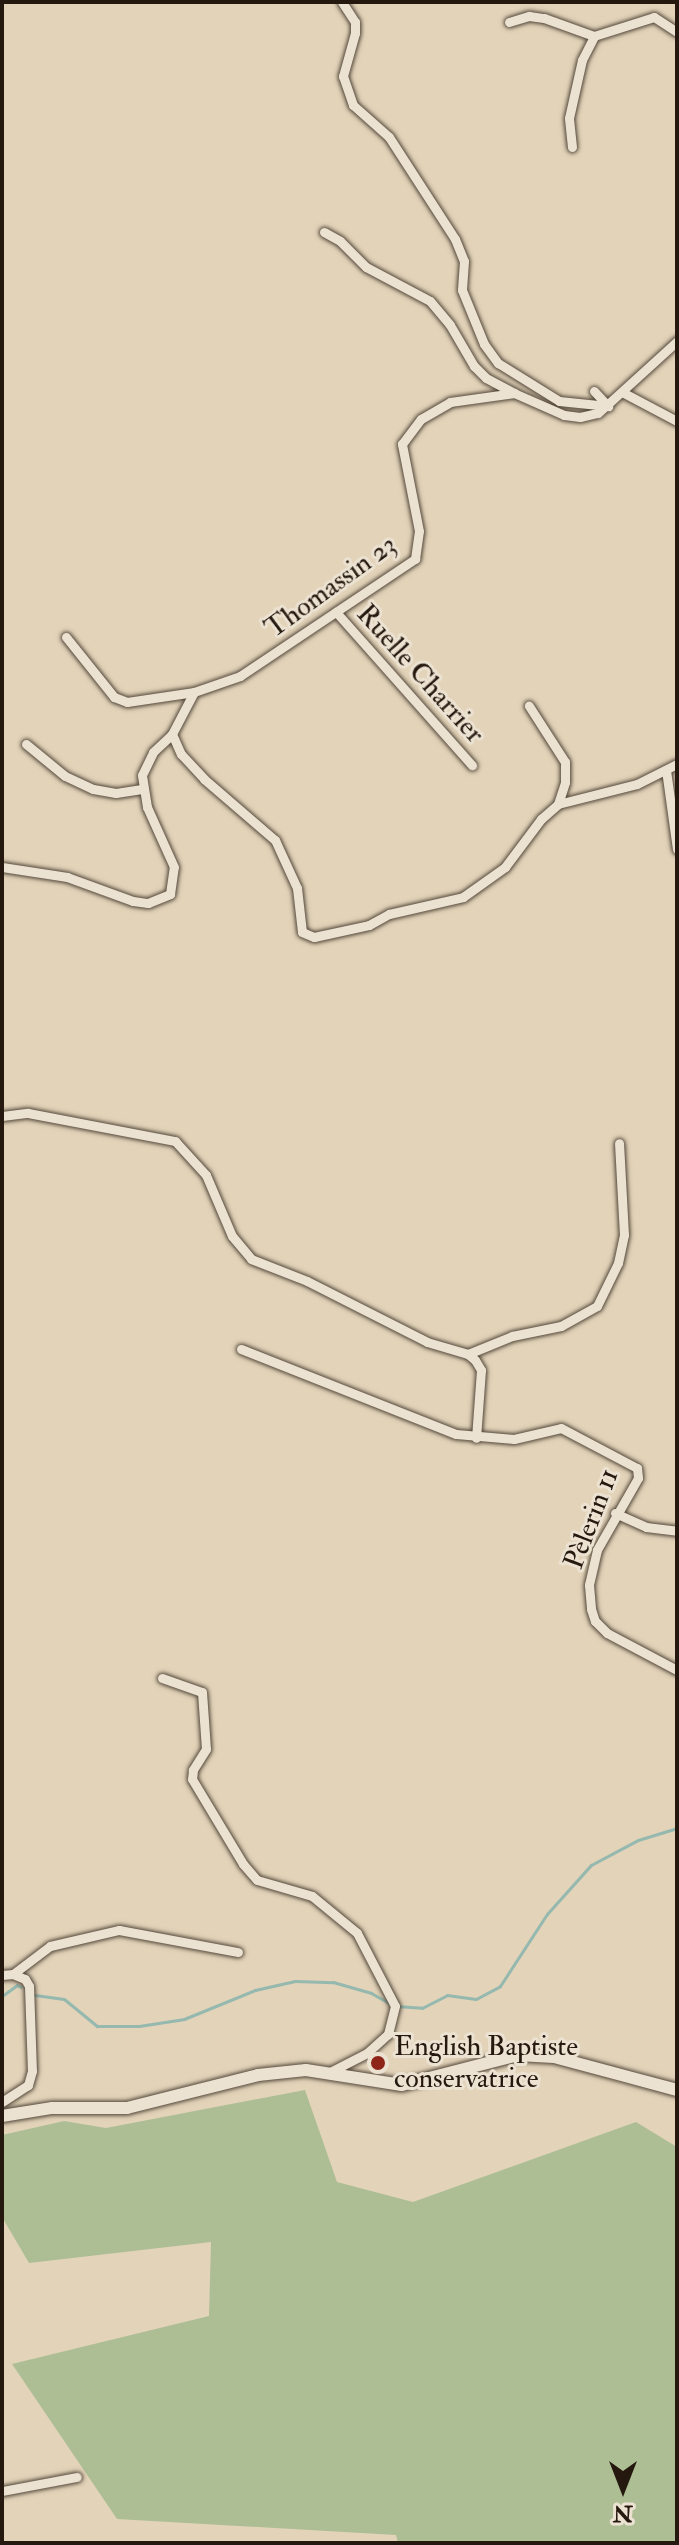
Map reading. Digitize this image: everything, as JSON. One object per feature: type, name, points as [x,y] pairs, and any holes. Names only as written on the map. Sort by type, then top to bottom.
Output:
[{"type":"main road","points":[[2,2116],[52,2108],[127,2108],[258,2075],[306,2070],[402,2085],[518,2055],[554,2057],[677,2090]]},
{"type":"street","points":[[342,2],[355,22],[343,76],[353,105],[389,137],[463,253],[462,290],[484,344],[498,363],[559,401],[608,406]]},
{"type":"street","points":[[509,22],[529,16],[544,18],[594,36],[654,17],[677,32]]},
{"type":"street","points":[[572,147],[569,118],[582,60],[594,36]]},
{"type":"street","points":[[324,232],[340,241],[366,267],[430,301],[450,325],[474,366],[486,378],[564,415],[580,417],[608,406],[656,356],[677,341]]},
{"type":"street","points":[[594,391],[608,406]]},
{"type":"street","points":[[622,392],[677,421]]},
{"type":"street","name":"Thomassin 23","points":[[66,637],[114,697],[142,701],[194,692],[240,676],[415,559],[419,531],[402,444],[421,419],[450,402],[514,393]]},
{"type":"street","name":"Ruelle Charrier","points":[[336,612],[472,765]]},
{"type":"street","points":[[2,867],[67,877],[133,901],[162,900],[170,894],[174,867],[142,789],[146,764],[172,734],[194,692]]},
{"type":"street","points":[[172,734],[181,754],[204,779],[275,840],[297,888],[300,927],[305,935],[325,936],[369,925],[389,914],[449,901],[478,890],[505,867],[535,826],[558,804],[565,782],[565,762],[529,706]]},
{"type":"street","points":[[26,744],[65,776],[93,789],[116,793],[142,789]]},
{"type":"street","points":[[558,804],[637,784],[677,764]]},
{"type":"street","points":[[666,770],[677,849]]},
{"type":"street","points":[[2,1116],[28,1113],[175,1141],[206,1175],[232,1236],[251,1259],[335,1294],[427,1342],[468,1354],[481,1370],[476,1438],[434,1427],[241,1349]]},
{"type":"street","points":[[468,1354],[512,1336],[561,1326],[597,1306],[618,1263],[624,1235],[619,1143]]},
{"type":"street","name":"Pèlerin 11","points":[[476,1438],[514,1439],[561,1428],[637,1468],[638,1478],[615,1513],[597,1550],[589,1585],[595,1621],[607,1633],[677,1670]]},
{"type":"street","points":[[615,1513],[646,1527],[677,1531]]},
{"type":"street","points":[[162,1678],[202,1692],[206,1749],[193,1770],[192,1779],[243,1864],[257,1880],[312,1896],[357,1933],[395,2006],[388,2034],[367,2053],[326,2074]]},
{"type":"street","points":[[8,1974],[50,1946],[119,1930],[238,1952]]},
{"type":"street","points":[[2,2102],[28,2085],[32,2071],[29,1986],[25,1979],[8,1974]]},
{"type":"street","points":[[2,2491],[77,2477]]},
{"type":"green space","points":[[305,2090],[337,2182],[413,2202],[636,2122],[677,2147],[677,2543],[398,2543],[396,2535],[117,2519],[12,2364],[209,2316],[211,2242],[29,2263],[2,2217],[2,2135],[64,2121],[106,2128]]},
{"type":"waterway","points":[[396,2006],[422,2008],[447,1995],[476,1999],[500,1986],[547,1914],[591,1865],[638,1840],[677,1828]]},
{"type":"waterway","points":[[35,1995],[64,1999],[97,2026],[139,2026],[184,2019],[255,1990],[295,1981],[333,1982],[371,1993],[389,2003]]},
{"type":"waterway","points":[[2,1996],[17,1985],[21,1987]]},
{"type":"place","name":"English Baptiste conservatrice","points":[[378,2063]]}]
